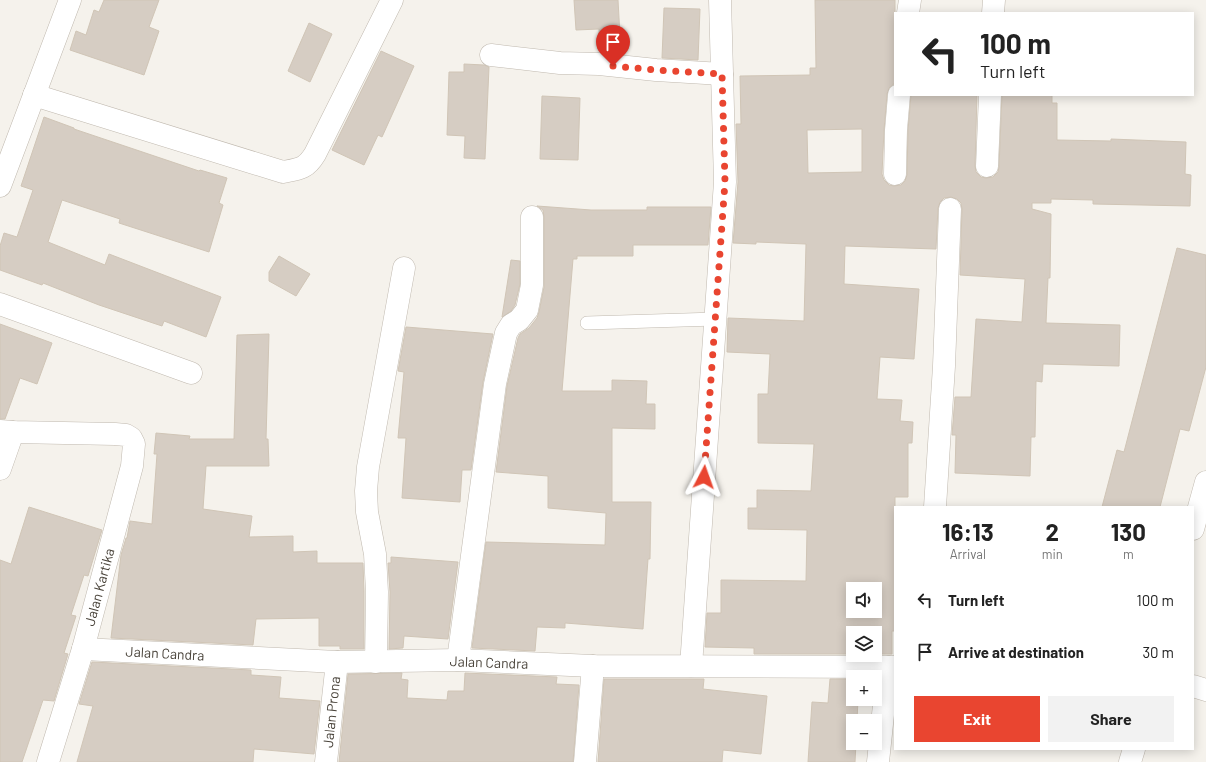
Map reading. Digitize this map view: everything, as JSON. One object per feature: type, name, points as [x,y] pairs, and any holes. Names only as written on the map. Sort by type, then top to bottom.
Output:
[{"type":"street","points":[[0,186],[70,0]]},
{"type":"street","points":[[34,95],[283,172],[298,170],[309,163],[315,154],[392,0]]},
{"type":"street","points":[[691,666],[725,182],[720,0]]},
{"type":"street","points":[[908,12],[910,0]]},
{"type":"street","points":[[993,12],[994,0]]},
{"type":"street","points":[[491,55],[560,63],[599,64],[656,70],[722,74]]},
{"type":"street","points":[[895,174],[896,130],[900,96]]},
{"type":"street","points":[[987,166],[990,96]]},
{"type":"street","points":[[935,506],[944,366],[950,209]]},
{"type":"street","points":[[458,660],[495,384],[506,333],[511,325],[519,320],[527,310],[532,286],[532,217]]},
{"type":"street","points":[[376,662],[377,592],[375,554],[367,512],[366,491],[368,467],[404,268]]},
{"type":"street","points":[[0,304],[191,373]]},
{"type":"street","points":[[0,469],[7,431]]},
{"type":"street","name":"Jalan Kartika","points":[[7,431],[126,435],[131,438],[134,444],[132,466],[83,649],[48,762]]},
{"type":"street","points":[[1194,525],[1206,482]]},
{"type":"street","name":"Jalan Candra","points":[[83,649],[337,662],[458,660],[593,666],[892,667]]},
{"type":"street","name":"Jalan Prona","points":[[326,762],[337,662]]},
{"type":"street","points":[[585,762],[593,666]]},
{"type":"street","points":[[878,762],[892,667]]},
{"type":"street","points":[[1194,686],[1206,690]]},
{"type":"street","points":[[1130,762],[1134,750]]},
{"type":"lane","points":[[587,324],[716,319]]},
{"type":"building","points":[[104,0],[159,0],[149,27],[159,31],[144,75],[70,50],[76,31],[86,35],[94,10],[99,12]]},
{"type":"building","points":[[574,0],[618,0],[621,54],[600,52],[599,29],[576,30]]},
{"type":"building","points":[[815,0],[895,0],[894,84],[889,88],[887,94],[882,174],[884,180],[889,185],[901,185],[905,181],[907,175],[911,96],[977,96],[975,166],[976,172],[981,177],[993,177],[998,172],[1002,96],[1052,96],[1052,103],[1057,103],[1057,140],[1111,141],[1111,139],[1186,142],[1185,174],[1191,175],[1190,206],[1093,204],[1093,200],[1051,199],[1051,203],[1032,203],[1032,209],[1051,214],[1050,278],[1048,278],[1046,323],[1120,325],[1119,366],[1043,364],[1042,382],[1036,381],[1035,437],[1031,437],[1030,476],[955,473],[956,435],[952,435],[955,397],[971,397],[976,319],[1022,322],[1025,279],[960,275],[962,209],[961,203],[957,199],[951,197],[944,198],[940,202],[938,208],[936,249],[845,246],[844,284],[919,289],[914,359],[880,357],[877,399],[902,400],[900,421],[913,422],[912,443],[908,443],[908,497],[895,497],[894,506],[894,631],[892,631],[892,654],[882,654],[882,626],[846,626],[846,654],[754,654],[754,648],[705,647],[707,613],[721,613],[721,580],[806,581],[807,530],[748,529],[748,508],[757,508],[757,490],[811,491],[814,444],[758,443],[758,394],[768,394],[770,354],[727,352],[728,318],[804,321],[806,244],[756,242],[756,244],[733,243],[738,182],[736,124],[741,124],[740,76],[810,75],[810,68],[816,68]],"holes":[[[862,129],[862,172],[808,173],[807,130]]]},
{"type":"building","points":[[664,8],[700,9],[698,60],[662,58]]},
{"type":"building","points":[[309,23],[332,34],[310,82],[288,71]]},
{"type":"building","points":[[381,51],[414,66],[382,137],[378,135],[364,165],[332,150]]},
{"type":"building","points":[[464,64],[484,65],[489,67],[485,159],[464,158],[465,136],[447,135],[449,72],[464,72]]},
{"type":"building","points":[[542,96],[580,98],[578,160],[540,159]]},
{"type":"building","points":[[44,117],[74,129],[199,171],[200,170],[227,178],[219,203],[223,205],[209,252],[119,223],[120,219],[62,200],[48,242],[105,265],[109,254],[221,297],[206,337],[164,321],[162,326],[99,305],[43,283],[42,285],[0,270],[0,246],[4,233],[17,237],[33,190],[21,186]]},
{"type":"building","points":[[537,206],[591,210],[647,210],[647,207],[711,207],[708,245],[633,245],[633,256],[577,256],[577,259],[573,259],[562,391],[612,391],[612,380],[647,381],[646,404],[655,404],[655,429],[612,428],[612,502],[651,502],[650,559],[648,559],[643,629],[565,623],[565,628],[537,627],[535,651],[472,648],[486,542],[605,545],[606,513],[548,508],[548,476],[496,472],[507,386],[518,338],[520,334],[529,328],[537,318],[544,287],[544,217],[543,210]]},
{"type":"building","points":[[1177,248],[1206,255],[1206,367],[1189,431],[1180,429],[1160,506],[1102,506],[1117,450],[1124,452]]},
{"type":"building","points":[[279,256],[310,274],[296,296],[269,281],[269,272]]},
{"type":"building","points":[[511,260],[520,261],[520,284],[515,305],[511,311],[502,317]]},
{"type":"building","points":[[0,324],[52,343],[37,384],[20,378],[5,419],[0,419]]},
{"type":"building","points":[[406,327],[493,334],[483,382],[471,470],[462,470],[460,502],[402,498],[406,438],[398,438],[404,372],[398,371]]},
{"type":"building","points":[[269,334],[266,439],[268,439],[269,466],[206,466],[203,509],[252,516],[249,537],[293,536],[293,552],[317,551],[317,563],[363,563],[364,649],[340,649],[340,646],[319,646],[319,618],[256,619],[253,645],[111,638],[121,555],[127,538],[130,521],[152,524],[157,454],[154,454],[156,433],[190,436],[189,439],[234,439],[237,335]]},
{"type":"building","points":[[29,507],[102,530],[88,576],[84,575],[71,615],[76,616],[64,653],[68,654],[54,701],[43,700],[22,762],[0,762],[0,560],[11,564]]},
{"type":"building","points":[[391,557],[458,562],[448,639],[404,636],[403,648],[389,649],[390,592],[388,563],[391,563]]},
{"type":"building","points":[[92,662],[251,670],[251,675],[281,677],[279,698],[320,701],[314,754],[254,749],[253,762],[77,762],[93,706],[79,704]]},
{"type":"building","points":[[402,673],[401,679],[408,680],[407,698],[447,700],[448,691],[464,691],[465,673],[557,677],[556,684],[579,685],[573,762],[339,762],[348,674]]},
{"type":"building","points":[[604,679],[704,679],[703,689],[767,696],[761,754],[723,750],[722,762],[598,762]]},
{"type":"building","points":[[830,679],[846,679],[846,706],[858,706],[857,714],[846,714],[846,750],[856,750],[855,762],[808,762],[812,702],[828,703]]},
{"type":"route","points":[[613,66],[722,74],[725,182],[704,477]]}]
